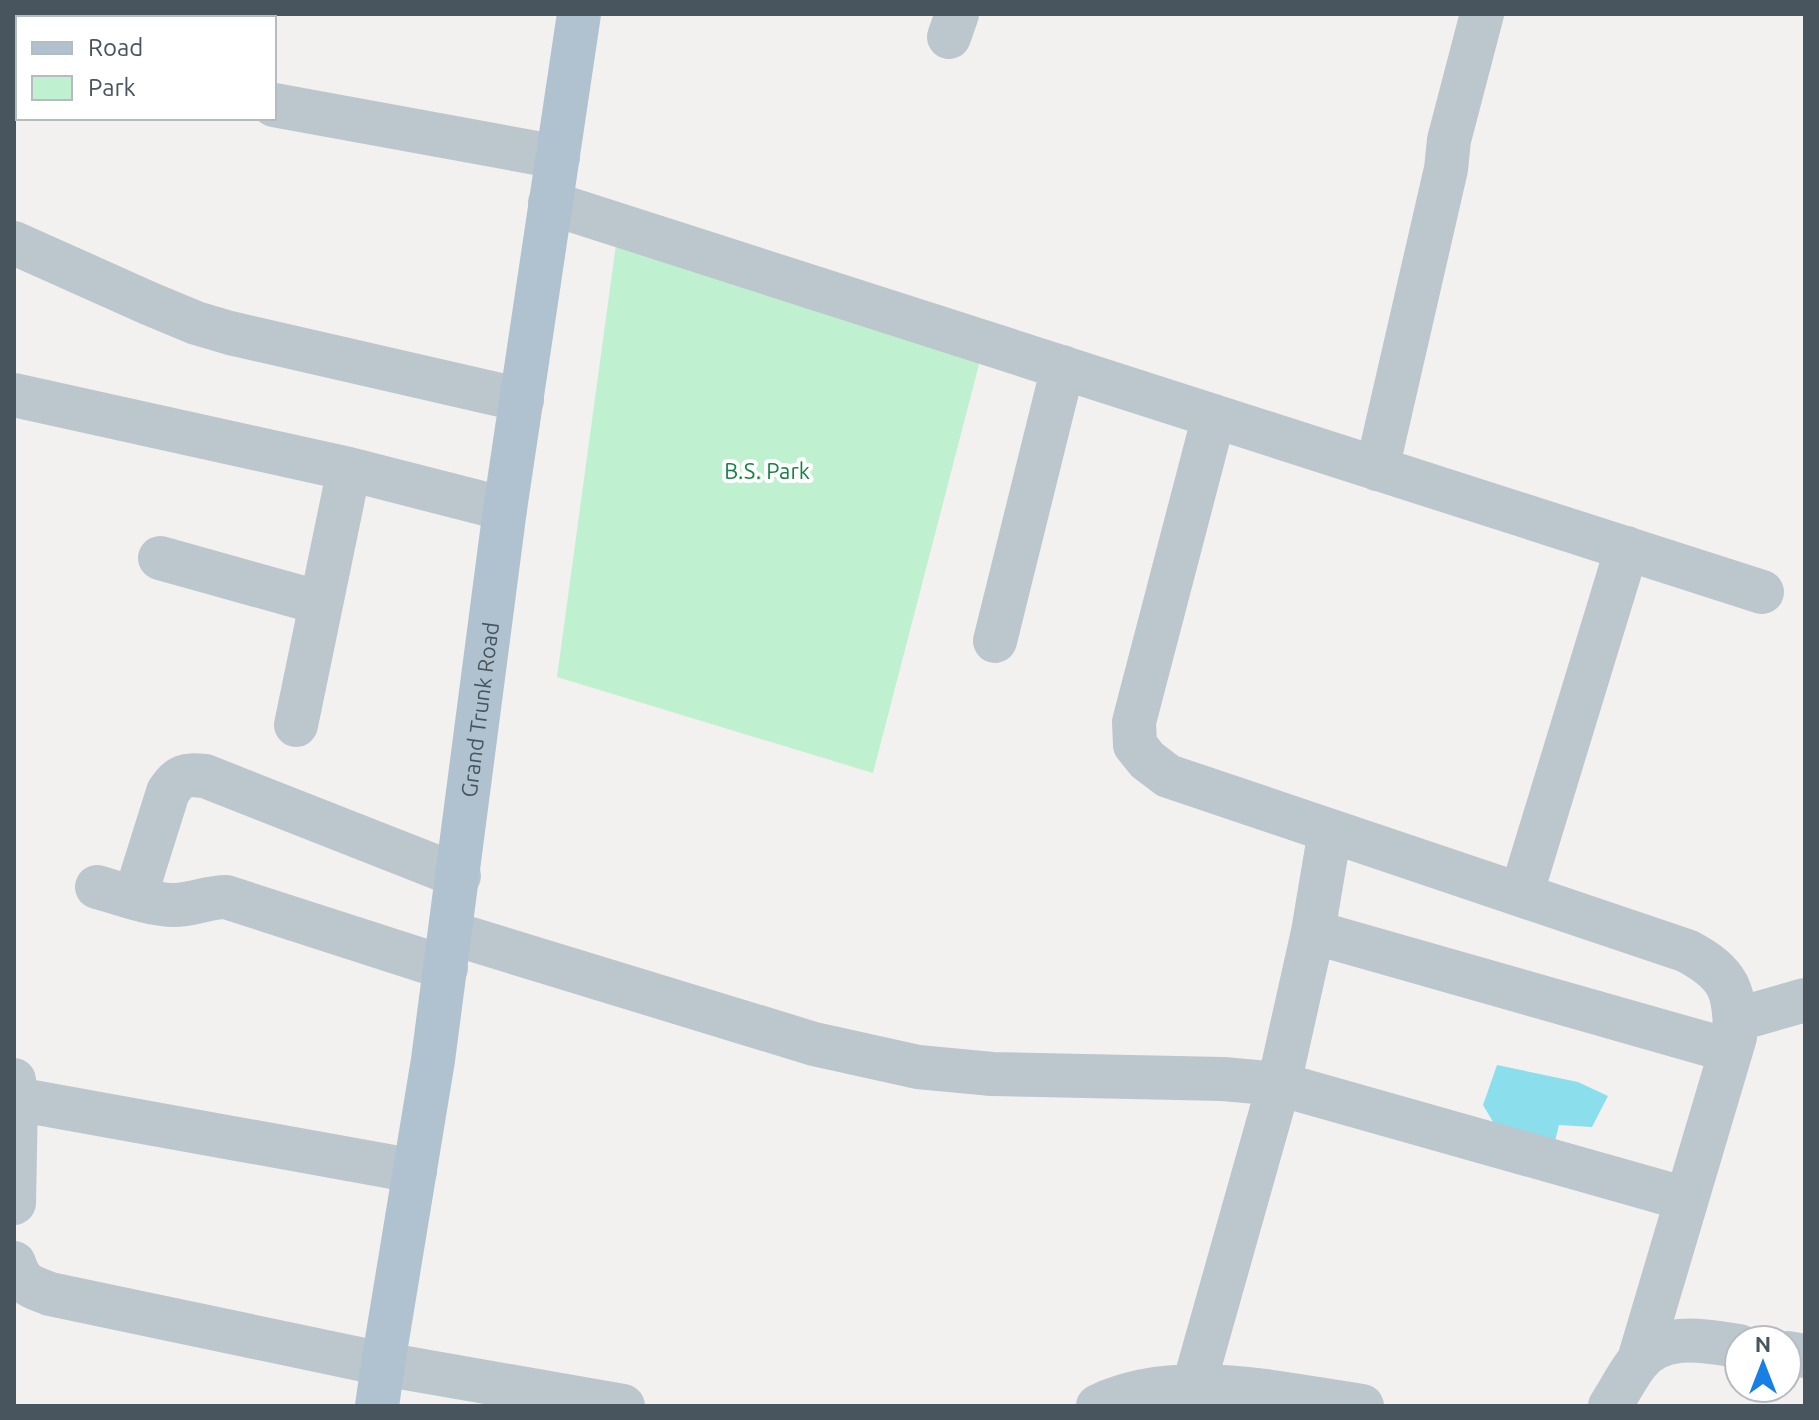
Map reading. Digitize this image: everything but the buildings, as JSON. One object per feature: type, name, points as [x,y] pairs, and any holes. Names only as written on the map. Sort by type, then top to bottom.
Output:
[{"type":"main road","name":"Grand Trunk Road","points":[[380,1385],[433,1060],[505,509],[579,14]]},
{"type":"street","points":[[1377,469],[1446,169],[1449,140],[1482,14]]},
{"type":"street","points":[[276,105],[558,157]]},
{"type":"street","points":[[550,203],[1762,592]]},
{"type":"street","points":[[14,243],[196,323],[522,400]]},
{"type":"street","points":[[995,641],[1063,367]]},
{"type":"street","points":[[14,395],[349,469],[505,509]]},
{"type":"street","points":[[1214,416],[1134,722],[1135,745],[1147,760],[1168,776],[1687,951],[1709,963],[1725,979],[1735,1007],[1733,1035],[1639,1360],[1610,1406]]},
{"type":"street","points":[[296,725],[349,469]]},
{"type":"street","points":[[1521,895],[1627,548]]},
{"type":"street","points":[[160,558],[321,603]]},
{"type":"street","points":[[459,876],[205,776],[190,775],[177,779],[168,792],[116,892],[177,906],[211,897],[226,897],[448,950],[814,1044],[918,1067],[992,1074],[1223,1079],[1279,1084],[1686,1199]]},
{"type":"street","points":[[1194,1385],[1279,1084],[1313,932],[1330,831]]},
{"type":"street","points":[[1313,932],[1733,1035],[1805,1000]]},
{"type":"street","points":[[14,1203],[15,1090],[415,1171]]},
{"type":"street","points":[[15,1272],[31,1286],[50,1294],[380,1385],[623,1406]]},
{"type":"street","points":[[1639,1360],[1657,1346],[1690,1339],[1723,1344]]},
{"type":"street","points":[[1098,1406],[1150,1390],[1194,1385],[1362,1406]]},
{"type":"green space","name":"B.S. Park","points":[[617,237],[983,349],[873,773],[557,677]]},
{"type":"water","points":[[1497,1065],[1578,1082],[1608,1096],[1592,1127],[1559,1125],[1553,1149],[1502,1137],[1483,1105]]}]
